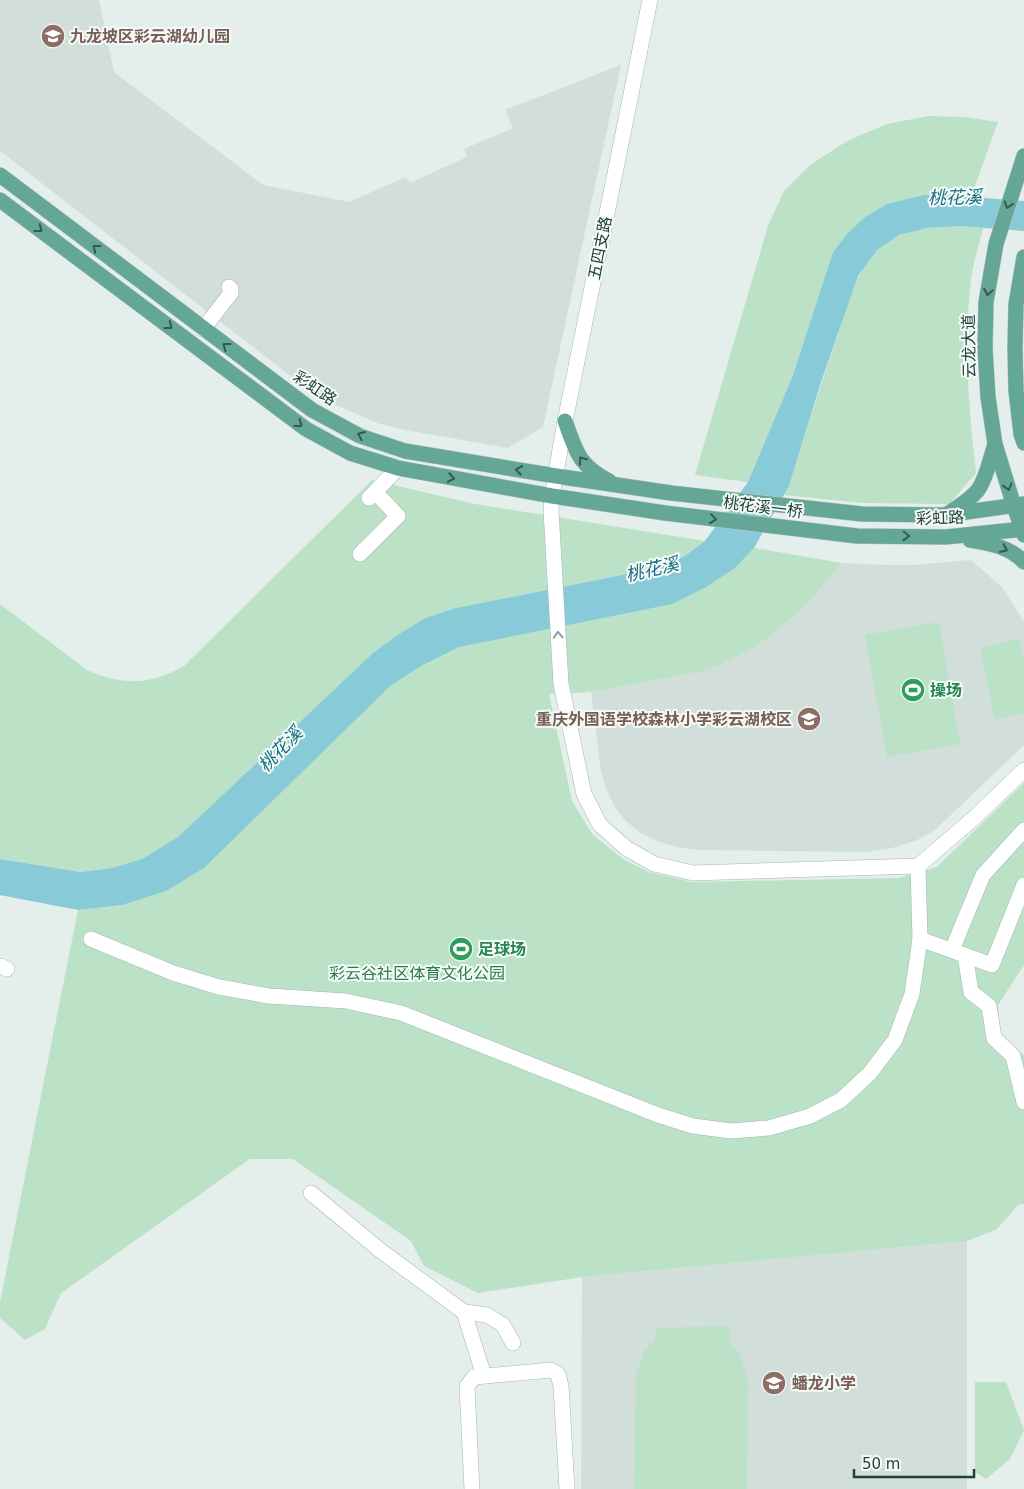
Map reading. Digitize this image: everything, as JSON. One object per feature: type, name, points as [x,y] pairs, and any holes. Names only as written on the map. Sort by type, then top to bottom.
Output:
[{"type":"main road","name":"云龙大道","points":[[1022,162],[996,244],[986,302],[985,348],[988,397],[995,444],[1019,505],[1023,531]]},
{"type":"main road","name":"彩虹路","points":[[0,175],[312,410],[360,436],[405,451],[671,493]]},
{"type":"main road","points":[[0,200],[306,429],[350,453],[398,468],[551,503]]},
{"type":"main road","points":[[1023,438],[1016,390],[1015,330],[1016,304],[1024,256]]},
{"type":"main road","points":[[565,421],[576,452],[584,464],[596,474],[617,485]]},
{"type":"main road","points":[[945,515],[964,503],[978,490],[995,444]]},
{"type":"main road","name":"桃花溪一桥","points":[[671,493],[862,514]]},
{"type":"main road","name":"桃花溪一桥","points":[[551,503],[665,513],[857,536]]},
{"type":"main road","name":"彩虹路","points":[[862,514],[945,515],[1019,505]]},
{"type":"main road","name":"彩虹路","points":[[857,536],[946,537],[1023,531]]},
{"type":"main road","points":[[946,537],[986,542],[1005,549],[1024,562]]},
{"type":"street","name":"五四支路","points":[[650,0],[565,421],[551,503],[560,684],[584,794],[600,825],[626,848],[654,864],[693,873],[918,866]]},
{"type":"street","points":[[203,328],[231,293],[229,287]]},
{"type":"street","points":[[360,554],[398,516],[371,496],[398,468]]},
{"type":"street","points":[[91,939],[173,973],[219,987],[269,996],[346,1001],[400,1013],[658,1116],[693,1126],[731,1130],[769,1128],[810,1116],[841,1100],[870,1073],[895,1040],[912,994],[920,939],[918,866],[974,818],[1024,770]]},
{"type":"street","points":[[1024,830],[983,874],[959,953],[971,992],[989,1006],[994,1038],[1013,1056],[1024,1102]]},
{"type":"street","points":[[920,939],[992,965],[1024,885]]},
{"type":"street","points":[[311,1193],[381,1251],[464,1312],[487,1315],[503,1325],[513,1343]]},
{"type":"street","points":[[464,1312],[484,1376]]},
{"type":"street","points":[[472,1489],[467,1386],[474,1377],[551,1370],[558,1374],[562,1386],[566,1489]]},
{"type":"shaded area","points":[[0,0],[99,0],[114,72],[263,185],[349,202],[406,177],[410,183],[467,157],[464,149],[513,128],[505,110],[621,65],[543,427],[508,448],[405,430],[377,423],[334,404],[310,391],[0,151]]},
{"type":"shaded area","name":"重庆外国语学校森林小学彩云湖校区","points":[[971,560],[1002,587],[1024,622],[1024,745],[934,831],[915,841],[892,848],[867,852],[699,850],[676,847],[657,841],[639,832],[616,809],[607,791],[601,772],[591,692],[704,671],[751,649],[803,608],[842,563],[913,565]]},
{"type":"shaded area","name":"蟠龙小学","points":[[967,1241],[967,1489],[581,1489],[582,1277]]},
{"type":"green space","points":[[929,116],[964,117],[998,122],[971,197],[923,195],[887,204],[865,217],[848,233],[833,252],[793,375],[748,482],[695,475],[768,226],[784,191],[810,165],[847,141],[887,124]]},
{"type":"green space","points":[[959,226],[983,228],[972,274],[967,328],[969,401],[976,473],[949,504],[862,503],[784,495],[789,486],[849,301],[863,268],[877,250],[905,233],[926,228]]},
{"type":"green space","points":[[372,480],[475,504],[705,541],[685,556],[657,568],[456,608],[425,618],[374,652],[178,837],[142,859],[112,868],[80,872],[0,859],[0,604],[87,670],[112,679],[124,681],[148,680],[160,677],[184,666]]},
{"type":"green space","name":"彩云谷社区体育文化公园","points":[[754,548],[842,563],[803,608],[751,649],[721,664],[704,671],[591,692],[549,694],[572,801],[592,834],[623,859],[649,872],[692,882],[899,878],[937,867],[1024,783],[1024,965],[998,1005],[1000,1034],[1024,1055],[1024,1204],[1018,1205],[997,1229],[967,1241],[582,1277],[478,1293],[424,1266],[411,1241],[293,1159],[250,1159],[61,1293],[45,1329],[25,1340],[0,1318],[0,1302],[78,910],[122,905],[389,687],[421,666],[459,647],[736,567]]},
{"type":"green space","name":"操场","points":[[939,622],[960,744],[887,757],[865,635]]},
{"type":"green space","points":[[1019,639],[1024,663],[1024,713],[995,719],[980,648]]},
{"type":"green space","points":[[730,1326],[730,1344],[739,1353],[748,1378],[747,1489],[634,1489],[636,1374],[645,1351],[655,1340],[656,1328]]},
{"type":"green space","points":[[975,1382],[1006,1382],[1024,1430],[1010,1459],[986,1479],[975,1472]]},
{"type":"water","name":"桃花溪","points":[[923,195],[1024,201],[1024,231],[959,226],[927,228],[899,235],[877,250],[858,276],[821,382],[789,486],[754,548],[736,567],[706,587],[672,604],[459,647],[421,666],[389,687],[204,868],[166,891],[122,905],[78,910],[0,895],[0,859],[80,872],[112,868],[142,859],[178,837],[374,652],[425,618],[456,608],[657,568],[685,556],[705,541],[748,482],[793,375],[833,252],[848,233],[865,217],[887,204]]},
{"type":"place","name":"九龙坡区彩云湖幼儿园","points":[[53,36]]},
{"type":"place","name":"操场","points":[[913,690]]},
{"type":"place","name":"重庆外国语学校森林小学彩云湖校区","points":[[809,719]]},
{"type":"place","name":"足球场","points":[[461,949]]},
{"type":"place","name":"蟠龙小学","points":[[774,1383]]}]
